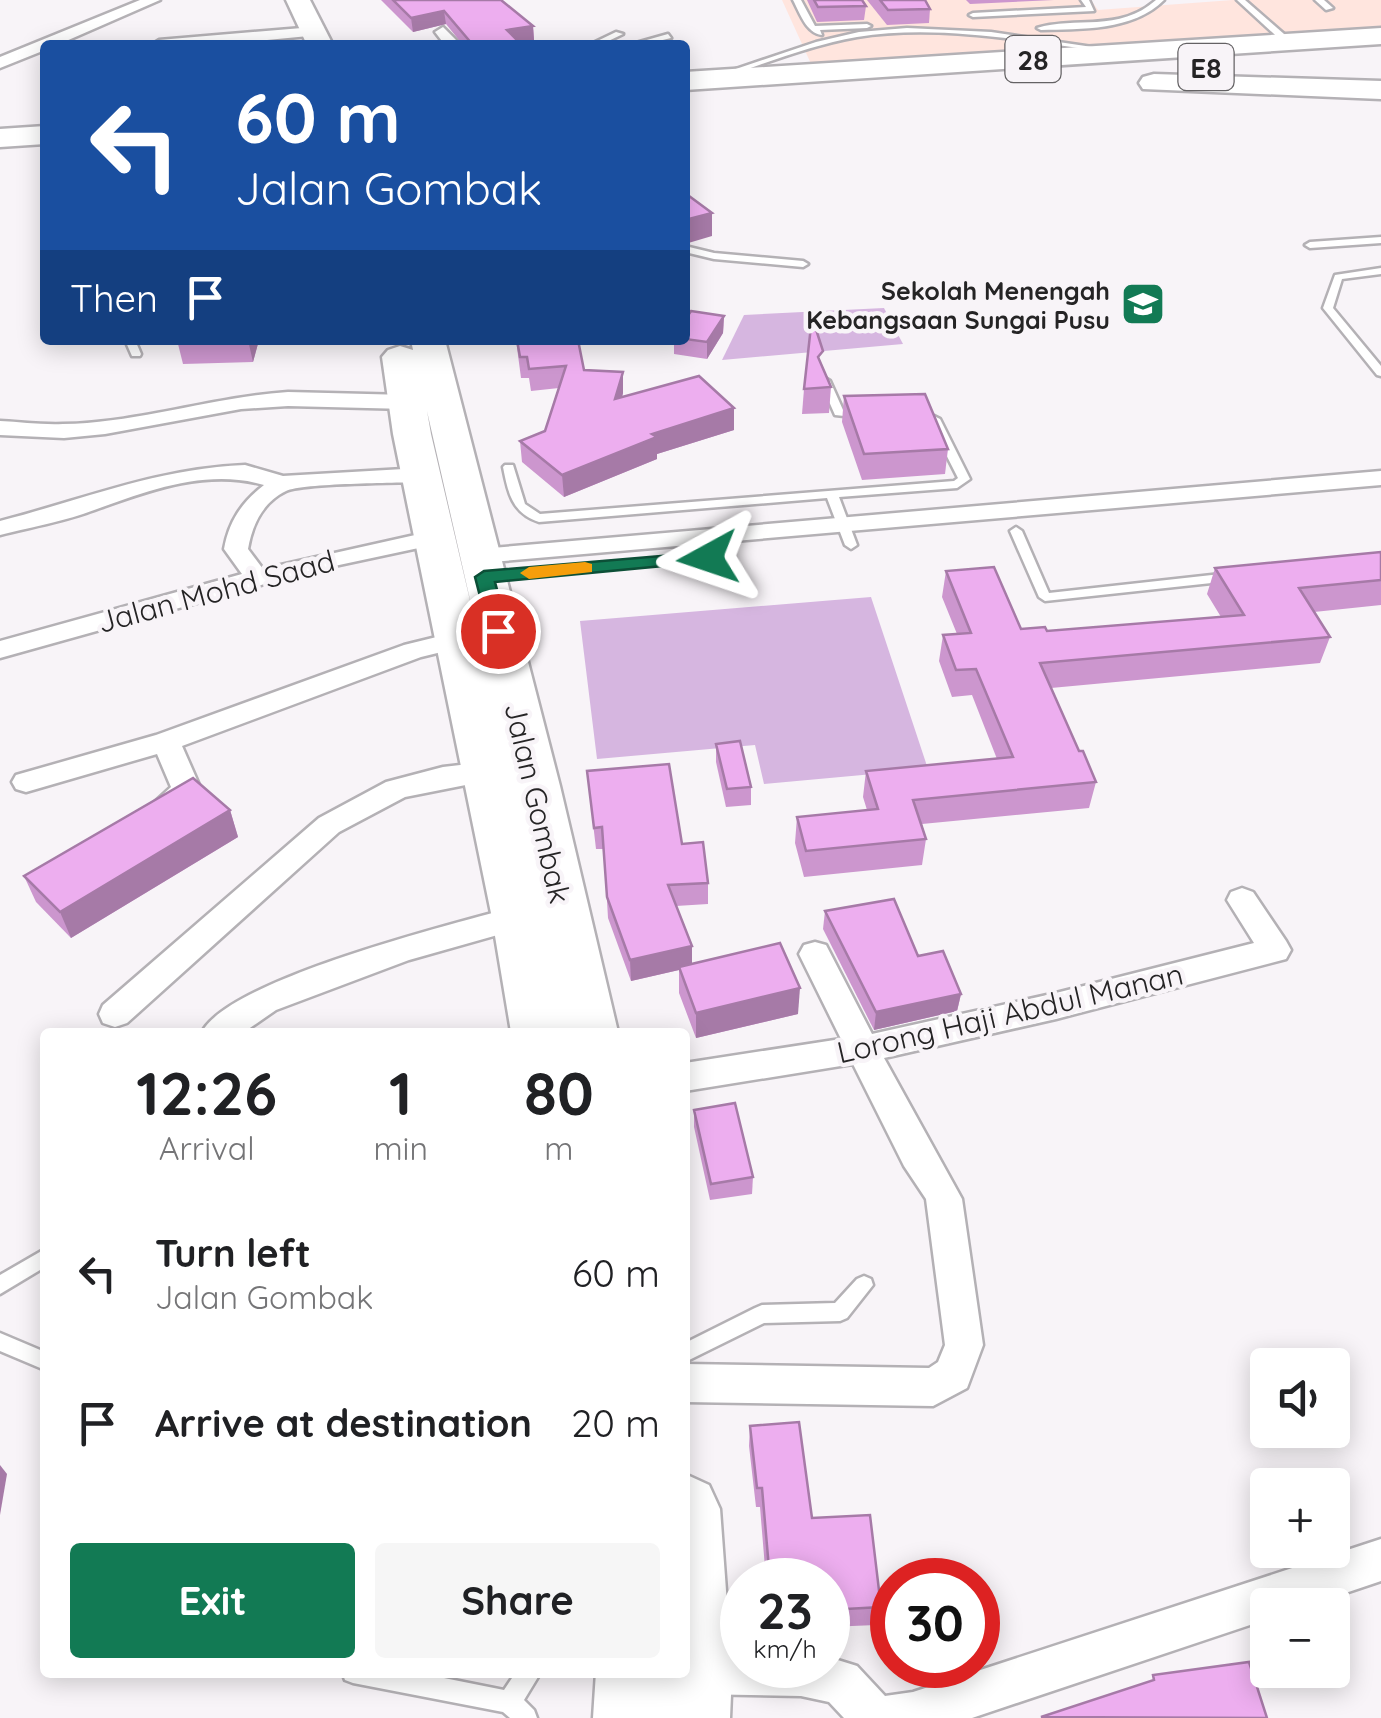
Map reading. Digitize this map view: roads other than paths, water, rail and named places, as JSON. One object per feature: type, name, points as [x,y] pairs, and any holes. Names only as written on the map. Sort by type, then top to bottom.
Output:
[{"type":"highway","name":"28","points":[[693,85],[1125,72],[1289,43],[1381,36]]},
{"type":"highway","name":"28","points":[[693,85],[894,79],[1381,48]]},
{"type":"highway","name":"E8","points":[[1032,71],[1209,67],[1381,72]]},
{"type":"highway","points":[[894,79],[981,84],[1125,72],[1381,90]]},
{"type":"highway","points":[[0,128],[40,125]]},
{"type":"highway","points":[[0,138],[40,135]]},
{"type":"main road","points":[[298,0],[331,39]]},
{"type":"main road","name":"Jalan Gombak","points":[[399,345],[421,475],[538,1028]]},
{"type":"main road","name":"Jalan Gombak","points":[[429,345],[590,1028]]},
{"type":"main road","points":[[630,1718],[673,1687]]},
{"type":"street","points":[[56,40],[154,0]]},
{"type":"street","points":[[302,40],[331,39]]},
{"type":"street","points":[[0,63],[40,47]]},
{"type":"street","points":[[0,428],[64,431],[105,427],[240,402],[407,402]]},
{"type":"street","points":[[0,528],[74,509],[114,492],[193,474],[245,472],[282,483],[421,475]]},
{"type":"street","points":[[848,535],[1016,531],[1293,496],[1381,478]]},
{"type":"street","points":[[257,578],[236,548],[239,526],[253,502],[282,483]]},
{"type":"street","points":[[482,567],[1293,496],[1381,499]]},
{"type":"street","name":"Jalan Mohd Saad","points":[[0,650],[257,578],[434,538]]},
{"type":"street","points":[[26,782],[166,742],[413,650],[457,640]]},
{"type":"street","points":[[144,819],[177,801],[186,787],[166,742]]},
{"type":"street","points":[[114,1014],[329,825],[396,789],[443,776],[486,772]]},
{"type":"street","name":"Lorong Haji Abdul Manan","points":[[690,1076],[863,1049],[1056,1006],[1275,950],[1242,900]]},
{"type":"street","points":[[226,1028],[265,1000],[402,950],[518,918]]},
{"type":"street","points":[[690,1383],[933,1387],[954,1375],[964,1345],[944,1200],[934,1177],[916,1155],[816,954]]},
{"type":"street","points":[[887,1718],[913,1715],[1381,1560]]},
{"type":"street","points":[[673,1687],[801,1674],[841,1682],[875,1718]]},
{"type":"lane","points":[[797,0],[812,28],[831,40]]},
{"type":"lane","points":[[966,0],[983,34]]},
{"type":"lane","points":[[1008,0],[1018,13],[1042,28],[1125,72]]},
{"type":"lane","points":[[973,14],[1091,9],[1085,0]]},
{"type":"lane","points":[[1042,28],[1132,17],[1160,0]]},
{"type":"lane","points":[[1241,0],[1289,43]]},
{"type":"lane","points":[[1319,0],[1329,8]]},
{"type":"lane","points":[[868,12],[878,28]]},
{"type":"lane","points":[[812,28],[983,34],[1070,45]]},
{"type":"lane","points":[[693,85],[878,28]]},
{"type":"lane","points":[[605,40],[620,34]]},
{"type":"lane","points":[[652,40],[668,36]]},
{"type":"lane","points":[[1310,245],[1381,240]]},
{"type":"lane","points":[[690,250],[803,264]]},
{"type":"lane","points":[[1381,271],[1338,277],[1328,308],[1381,372]]},
{"type":"lane","points":[[132,345],[136,354]]},
{"type":"lane","points":[[825,382],[839,413],[867,416]]},
{"type":"lane","points":[[509,467],[516,502],[526,515],[539,518],[957,484],[964,479],[932,415],[921,412]]},
{"type":"lane","points":[[832,493],[848,535]]},
{"type":"lane","points":[[1016,531],[1045,597],[1238,576]]},
{"type":"lane","points":[[0,1285],[40,1259]]},
{"type":"lane","points":[[690,1350],[762,1314],[840,1312],[864,1285]]},
{"type":"lane","points":[[0,1342],[40,1359]]},
{"type":"lane","points":[[380,1678],[518,1710],[528,1678]]},
{"type":"place","name":"Sekolah Menengah Kebangsaan Sungai Pusu","points":[[1143,304]]}]
